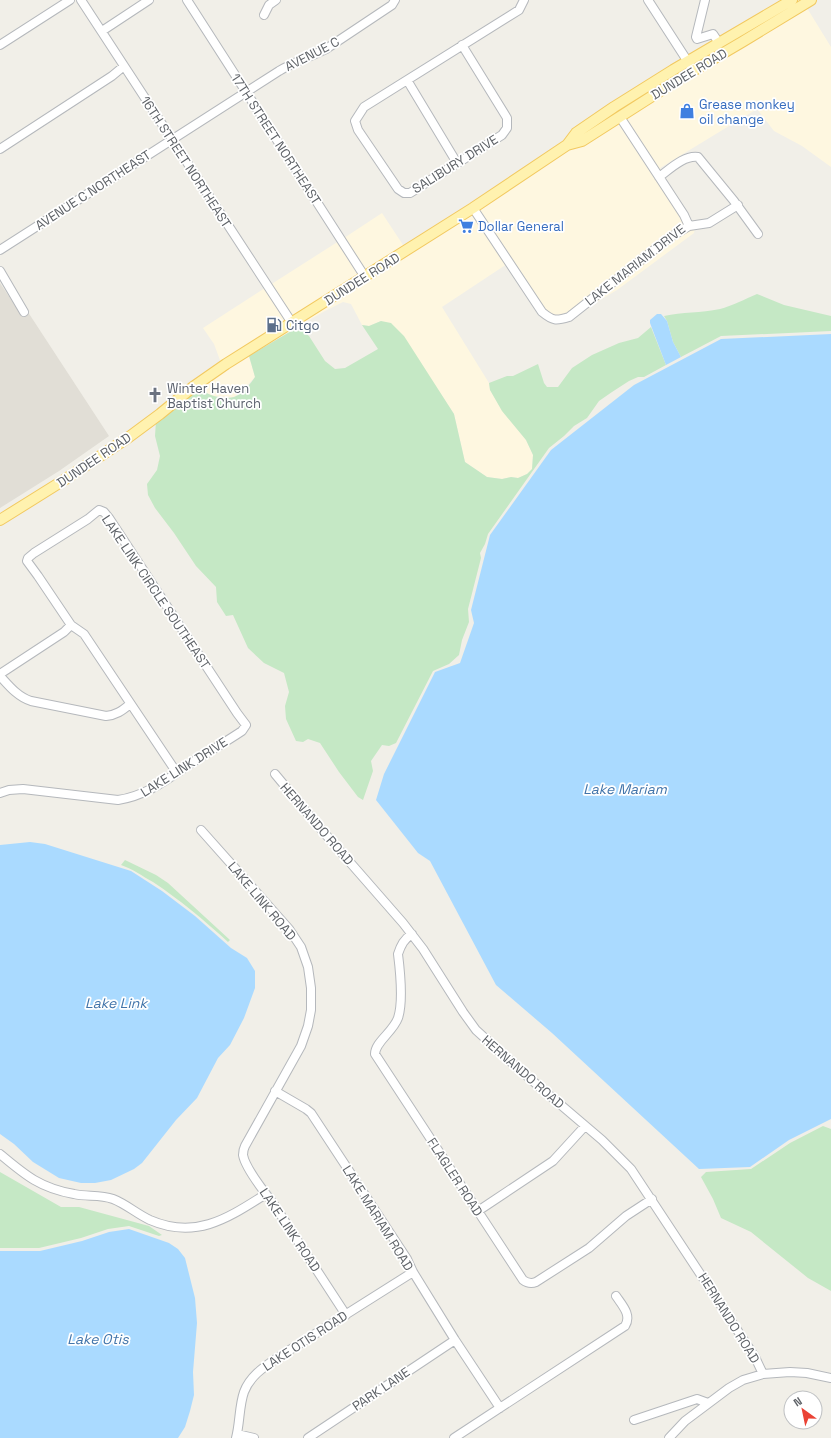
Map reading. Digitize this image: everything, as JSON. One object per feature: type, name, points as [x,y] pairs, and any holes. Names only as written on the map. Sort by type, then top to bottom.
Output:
[{"type":"main road","name":"DUNDEE ROAD","points":[[0,520],[64,480],[156,417],[193,387],[226,364],[474,208],[567,145],[576,133],[614,107],[688,61],[792,0]]},
{"type":"main road","name":"DUNDEE ROAD","points":[[567,145],[582,141],[811,0]]},
{"type":"street","points":[[0,45],[70,0]]},
{"type":"street","name":"16TH STREET NORTHEAST","points":[[81,0],[292,323]]},
{"type":"street","points":[[102,31],[149,0]]},
{"type":"street","name":"17TH STREET NORTHEAST","points":[[187,0],[366,277]]},
{"type":"street","points":[[264,15],[269,5],[276,0]]},
{"type":"street","name":"AVENUE C","points":[[246,92],[292,63],[326,49],[392,5],[395,0]]},
{"type":"street","name":"SALIBURY DRIVE","points":[[462,45],[507,118],[507,128],[502,135],[410,193],[404,193],[398,189],[358,130],[356,121],[364,107],[462,45],[519,10],[524,0]]},
{"type":"street","points":[[648,0],[694,71]]},
{"type":"street","points":[[705,0],[696,37],[697,39],[704,38],[713,34],[719,43]]},
{"type":"street","points":[[0,148],[112,76],[124,66]]},
{"type":"street","points":[[407,80],[457,163]]},
{"type":"street","name":"AVENUE C NORTHEAST","points":[[0,250],[246,92]]},
{"type":"street","name":"LAKE MARIAM DRIVE","points":[[474,208],[542,312],[550,319],[559,320],[569,317],[652,251],[689,226],[684,215],[620,117]]},
{"type":"street","points":[[659,177],[685,160],[692,157],[698,157],[738,205],[758,234]]},
{"type":"street","points":[[689,226],[709,223],[738,205]]},
{"type":"street","points":[[0,271],[24,312]]},
{"type":"street","name":"LAKE LINK CIRCLE SOUTHEAST","points":[[71,624],[27,561],[28,558],[34,553],[88,519],[99,510],[104,512],[110,518],[232,706],[246,725]]},
{"type":"street","points":[[130,704],[120,712],[106,716],[31,701],[23,699],[0,675],[64,632],[71,624],[84,634],[177,773]]},
{"type":"street","name":"LAKE LINK DRIVE","points":[[0,793],[9,790],[23,789],[118,800],[130,798],[143,794],[162,783],[242,730],[246,725]]},
{"type":"street","name":"HERNANDO ROAD","points":[[275,774],[320,828],[389,905],[412,934],[462,1012],[476,1030],[627,1164],[652,1199],[751,1351],[763,1374]]},
{"type":"street","name":"LAKE LINK ROAD","points":[[202,830],[289,929],[300,947],[308,967],[311,988],[311,1010],[308,1026],[301,1046],[246,1142],[243,1154],[246,1164],[346,1315]]},
{"type":"street","name":"FLAGLER ROAD","points":[[412,934],[405,938],[398,954],[400,1011],[391,1031],[375,1048],[375,1054],[523,1280],[526,1283],[532,1283],[589,1248],[626,1216],[652,1199]]},
{"type":"street","name":"LAKE MARIAM ROAD","points":[[275,1091],[311,1113],[402,1253],[455,1340],[500,1408]]},
{"type":"street","points":[[478,1211],[553,1160],[585,1126]]},
{"type":"street","points":[[0,1154],[40,1184],[75,1194],[112,1199],[150,1220],[171,1226],[188,1228],[209,1225],[227,1218],[266,1194]]},
{"type":"street","name":"LAKE OTIS ROAD","points":[[237,1436],[244,1392],[250,1381],[259,1371],[277,1358],[413,1272]]},
{"type":"street","points":[[454,1438],[625,1326],[628,1322],[628,1317],[616,1296]]},
{"type":"street","name":"PARK LANE","points":[[308,1438],[455,1340]]},
{"type":"street","points":[[669,1438],[678,1427],[708,1403],[743,1380],[763,1374],[797,1372],[831,1378]]},
{"type":"street","points":[[634,1420],[697,1399],[708,1403]]},
{"type":"street","points":[[237,1436],[254,1438]]},
{"type":"shaded area","points":[[817,0],[807,8],[831,47],[831,167],[802,146],[774,131],[757,109],[660,168],[662,171],[660,172],[624,118]]},
{"type":"shaded area","points":[[619,121],[682,217],[685,224],[568,314],[559,317],[551,316],[544,310],[478,209],[567,149]]},
{"type":"shaded area","points":[[382,213],[405,248],[366,273],[344,238]]},
{"type":"shaded area","points":[[473,213],[507,264],[442,307],[489,383],[490,390],[502,410],[526,440],[533,455],[532,469],[527,474],[518,478],[511,477],[502,479],[487,477],[465,462],[454,414],[428,375],[381,321],[369,326],[362,325],[351,304],[343,302],[323,312],[249,356],[255,377],[241,392],[234,397],[212,396],[199,387]]},
{"type":"shaded area","points":[[695,228],[694,233],[617,290],[580,312],[671,241],[690,229]]},
{"type":"shaded area","points":[[339,241],[361,276],[293,319],[270,285]]},
{"type":"shaded area","points":[[0,283],[18,310],[24,306],[109,436],[59,471],[0,508]]},
{"type":"shaded area","points":[[265,288],[288,322],[221,363],[214,344],[203,328]]},
{"type":"green space","points":[[757,294],[784,305],[831,316],[831,331],[721,336],[681,357],[673,342],[664,316],[720,309]]},
{"type":"green space","points":[[381,321],[391,323],[404,336],[454,414],[465,462],[487,477],[502,479],[511,477],[518,478],[527,474],[532,469],[533,455],[526,440],[502,411],[490,390],[489,383],[507,376],[513,376],[538,364],[544,383],[547,387],[558,387],[572,368],[592,355],[619,343],[638,338],[651,327],[666,365],[644,377],[638,377],[629,381],[599,401],[587,418],[574,426],[549,448],[488,534],[480,553],[481,558],[468,609],[469,622],[462,640],[459,655],[449,664],[433,671],[396,743],[389,746],[382,745],[371,761],[373,771],[363,800],[358,797],[339,772],[320,743],[308,739],[303,742],[296,741],[286,719],[285,706],[289,692],[284,673],[264,663],[248,648],[233,615],[226,616],[217,602],[216,587],[196,566],[155,508],[148,495],[147,484],[157,470],[160,456],[155,436],[156,421],[199,387],[206,393],[215,396],[230,398],[237,396],[255,377],[249,356],[293,330],[303,331],[309,336],[325,361],[335,369],[345,368],[378,349],[362,325],[369,326]]},
{"type":"green space","points":[[125,860],[156,875],[168,883],[230,940],[228,942],[192,910],[153,882],[130,868],[121,865]]},
{"type":"green space","points":[[823,1126],[831,1129],[831,1291],[808,1278],[751,1232],[721,1218],[701,1177],[706,1172],[751,1169],[790,1143]]},
{"type":"green space","points":[[0,1172],[61,1207],[79,1207],[149,1226],[162,1235],[159,1236],[129,1226],[108,1229],[81,1238],[39,1248],[0,1248]]},
{"type":"water","points":[[657,314],[661,314],[667,321],[673,342],[681,357],[666,365],[650,323],[650,320]]},
{"type":"water","name":"Lake Mariam","points":[[831,334],[831,1119],[789,1140],[750,1167],[699,1169],[552,1033],[496,985],[430,861],[418,853],[376,800],[384,774],[435,672],[460,663],[474,623],[471,610],[490,535],[551,450],[634,385],[721,339]]},
{"type":"water","name":"Lake Link","points":[[30,842],[45,844],[131,871],[162,891],[195,916],[231,948],[247,958],[255,971],[255,988],[244,1018],[230,1045],[218,1058],[197,1098],[176,1120],[142,1163],[134,1169],[111,1180],[95,1183],[81,1183],[59,1178],[33,1162],[14,1144],[0,1134],[0,845]]},
{"type":"water","name":"Lake Otis","points":[[129,1229],[169,1243],[178,1249],[185,1258],[195,1298],[197,1323],[193,1372],[194,1395],[185,1427],[178,1438],[0,1438],[0,1251],[40,1251],[82,1241],[109,1232]]},
{"type":"place","name":"Grease monkey oil change","points":[[687,111]]},
{"type":"place","name":"Dollar General","points":[[466,226]]},
{"type":"place","name":"Citgo","points":[[274,325]]},
{"type":"place","name":"Winter Haven Baptist Church","points":[[155,395]]}]
